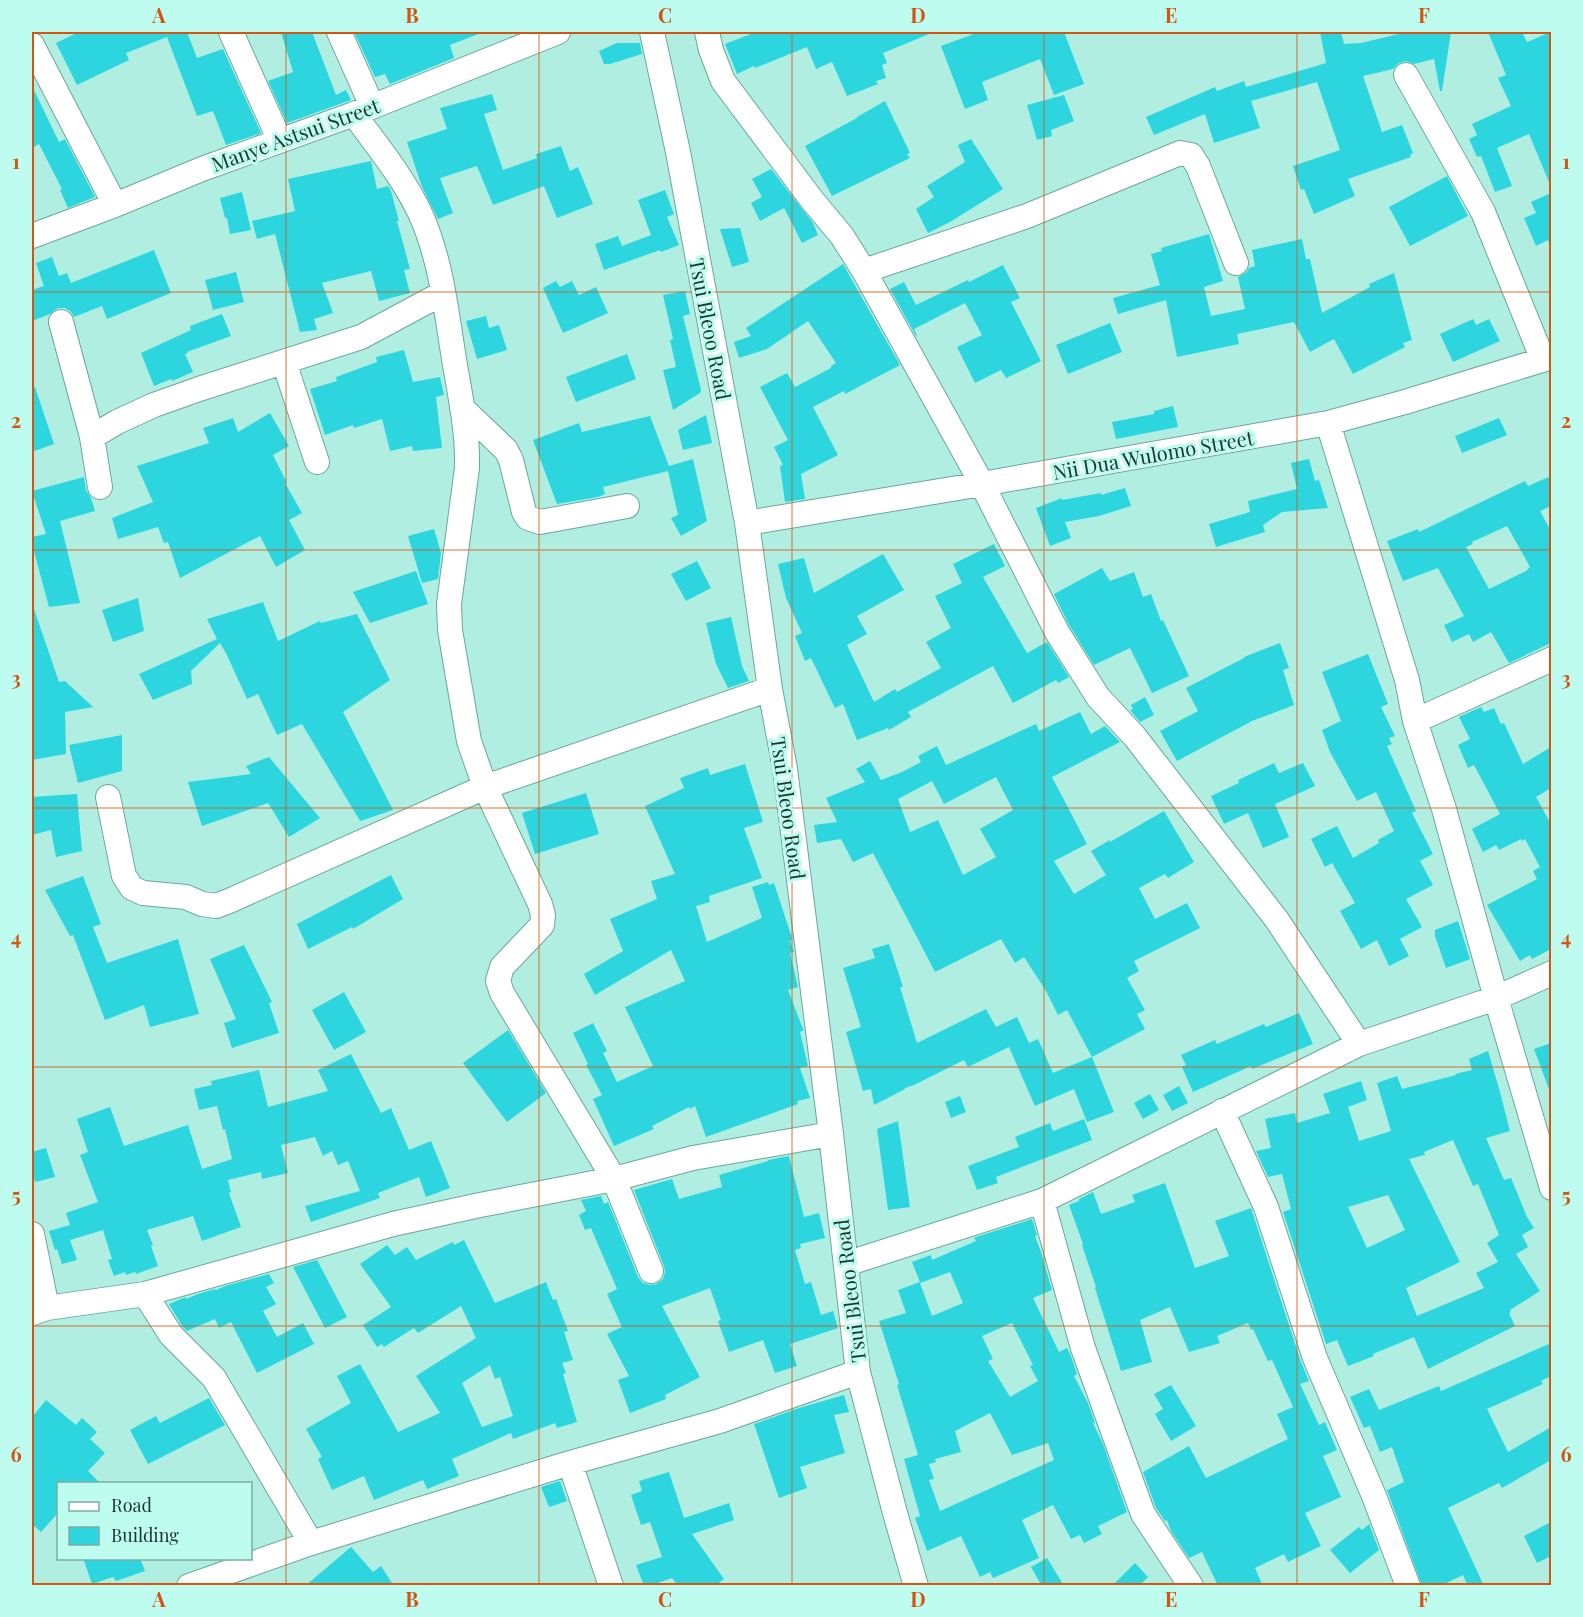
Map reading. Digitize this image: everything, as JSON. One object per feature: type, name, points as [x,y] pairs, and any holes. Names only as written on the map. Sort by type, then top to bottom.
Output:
[{"type":"street","points":[[231,32],[280,141]]},
{"type":"street","points":[[339,32],[363,110],[419,212],[435,252],[443,293],[468,454],[449,604],[450,630],[469,741],[485,787],[540,904],[543,915],[542,925],[502,968],[498,981],[502,993],[614,1179],[651,1271]]},
{"type":"street","name":"Manye Astsui Street","points":[[32,236],[202,169],[363,110],[558,32]]},
{"type":"street","name":"Tsui Bleoo Road","points":[[652,32],[681,164],[747,523],[770,689],[785,769],[858,1372],[916,1586]]},
{"type":"street","points":[[707,32],[723,81],[812,200],[842,236],[864,271],[982,484],[1057,632],[1098,697],[1135,737],[1277,920],[1359,1044]]},
{"type":"street","points":[[32,45],[115,205]]},
{"type":"street","points":[[1406,75],[1483,212],[1547,359]]},
{"type":"street","points":[[864,271],[1027,216],[1180,153],[1191,155],[1198,166],[1236,263]]},
{"type":"street","points":[[92,437],[117,422],[154,405],[361,337],[443,293]]},
{"type":"street","points":[[61,322],[92,437],[100,487]]},
{"type":"street","name":"Nii Dua Wulomo Street","points":[[747,523],[1328,423],[1547,359]]},
{"type":"street","points":[[284,362],[317,462]]},
{"type":"street","points":[[462,408],[506,450],[511,460],[524,512],[528,518],[540,522],[627,506]]},
{"type":"street","points":[[1328,423],[1407,680],[1415,721],[1444,809],[1496,998],[1546,1153],[1551,1188]]},
{"type":"street","points":[[1415,721],[1551,659]]},
{"type":"street","points":[[108,797],[124,876],[132,888],[143,893],[186,897],[202,904],[216,906],[485,787],[770,689]]},
{"type":"street","points":[[846,1264],[1042,1201],[1359,1044],[1496,998],[1551,973]]},
{"type":"street","points":[[1222,1111],[1266,1207],[1315,1358],[1374,1496],[1408,1586]]},
{"type":"street","points":[[32,1234],[39,1311],[145,1294],[393,1224],[614,1179],[693,1158],[831,1134]]},
{"type":"street","points":[[1042,1201],[1083,1348],[1143,1514],[1191,1586]]},
{"type":"street","points":[[145,1294],[171,1335],[214,1378],[311,1543]]},
{"type":"street","points":[[199,1584],[311,1543],[570,1463],[720,1421],[858,1372]]},
{"type":"street","points":[[570,1463],[611,1586]]},
{"type":"building","points":[[79,32],[187,32],[197,58],[223,49],[261,133],[226,145],[213,111],[197,116],[167,37],[126,53],[129,60],[77,85],[56,43]]},
{"type":"building","points":[[281,32],[312,32],[336,95],[346,90],[351,100],[287,123],[268,81],[293,72]]},
{"type":"building","points":[[354,32],[481,33],[450,45],[454,58],[390,84],[385,74],[375,77]]},
{"type":"building","points":[[756,32],[934,32],[883,53],[887,63],[882,65],[886,78],[876,81],[878,84],[847,96],[832,62],[816,69],[807,47],[737,74],[725,44]]},
{"type":"building","points":[[979,32],[1064,32],[1084,84],[1054,95],[1040,59],[982,82],[988,100],[965,109],[941,46]]},
{"type":"building","points":[[1320,32],[1341,32],[1344,44],[1361,43],[1407,32],[1451,32],[1442,91],[1440,91],[1434,59],[1414,64],[1406,61],[1399,63],[1393,69],[1363,76],[1382,132],[1402,125],[1413,153],[1411,157],[1348,179],[1355,196],[1314,214],[1304,189],[1301,190],[1293,166],[1340,150],[1317,82],[1251,101],[1260,128],[1214,143],[1205,114],[1154,135],[1146,117],[1215,87],[1217,91],[1244,81],[1246,87],[1326,63]]},
{"type":"building","points":[[1488,32],[1522,32],[1527,42],[1551,32],[1551,187],[1529,134],[1497,148],[1512,186],[1495,192],[1481,156],[1477,157],[1469,139],[1477,135],[1472,124],[1511,106],[1498,78],[1506,75]]},
{"type":"building","points":[[617,43],[640,43],[642,54],[604,64],[599,51]]},
{"type":"building","points":[[32,86],[59,142],[65,139],[95,197],[68,208],[60,190],[62,189],[39,144],[32,148]]},
{"type":"building","points":[[492,94],[497,110],[484,114],[503,170],[537,158],[536,154],[561,146],[570,171],[578,167],[593,204],[557,218],[544,186],[493,205],[477,166],[440,178],[453,213],[438,219],[422,187],[407,142],[447,129],[440,108]]},
{"type":"building","points":[[1064,95],[1074,121],[1051,130],[1052,136],[1037,140],[1027,105]]},
{"type":"building","points":[[885,101],[910,153],[907,154],[910,158],[832,196],[805,146]]},
{"type":"building","points":[[971,139],[1003,189],[928,233],[916,209],[934,197],[927,186],[965,162],[958,145]]},
{"type":"building","points":[[371,161],[377,189],[388,186],[391,191],[410,269],[404,270],[410,293],[379,301],[371,271],[322,283],[333,313],[314,319],[317,330],[300,332],[275,234],[257,239],[252,221],[295,211],[288,179]]},
{"type":"building","points":[[771,169],[813,223],[818,235],[802,243],[784,208],[760,221],[751,203],[762,197],[752,179]]},
{"type":"building","points":[[1447,176],[1468,216],[1410,246],[1389,207]]},
{"type":"building","points":[[665,190],[674,214],[667,217],[679,245],[604,270],[595,244],[618,236],[622,246],[651,235],[638,200]]},
{"type":"building","points":[[242,192],[251,230],[230,234],[220,198]]},
{"type":"building","points":[[1551,193],[1551,249],[1548,240],[1536,246],[1524,218],[1536,213],[1531,202]]},
{"type":"building","points":[[740,228],[749,262],[732,267],[720,229]]},
{"type":"building","points":[[1209,234],[1223,281],[1204,287],[1211,316],[1245,309],[1238,277],[1255,266],[1252,250],[1302,239],[1306,259],[1310,259],[1322,313],[1370,287],[1369,284],[1394,273],[1412,340],[1403,343],[1405,347],[1353,374],[1334,339],[1310,352],[1294,322],[1237,334],[1239,344],[1177,357],[1166,300],[1118,314],[1113,298],[1160,285],[1151,254],[1162,251],[1161,248]]},
{"type":"building","points":[[154,250],[171,293],[107,319],[102,306],[74,317],[65,308],[58,308],[32,321],[32,290],[44,286],[36,263],[52,257],[59,276],[67,273],[71,283]]},
{"type":"building","points":[[843,264],[900,365],[845,394],[844,391],[813,407],[838,455],[801,474],[805,499],[785,502],[780,466],[783,465],[774,447],[788,440],[760,387],[787,373],[795,387],[836,363],[808,321],[767,349],[739,358],[734,342],[751,336],[746,328]]},
{"type":"building","points":[[1003,265],[1020,298],[1011,302],[1041,361],[1006,378],[1001,370],[975,383],[957,347],[982,335],[965,303],[914,329],[916,336],[890,289],[904,282],[916,305]]},
{"type":"building","points":[[236,272],[244,302],[213,310],[205,280]]},
{"type":"building","points":[[556,281],[560,287],[572,281],[579,295],[596,287],[608,313],[563,333],[543,288]]},
{"type":"building","points":[[685,291],[690,314],[683,316],[701,390],[700,393],[673,410],[663,370],[676,367],[670,340],[673,339],[663,295]]},
{"type":"building","points":[[222,314],[231,336],[187,352],[185,354],[193,372],[154,386],[141,353],[191,330],[190,326]]},
{"type":"building","points":[[486,316],[489,328],[499,325],[507,350],[477,359],[466,321]]},
{"type":"building","points":[[1473,319],[1476,325],[1489,319],[1500,341],[1453,362],[1440,334]]},
{"type":"building","points":[[1110,323],[1122,352],[1068,374],[1056,345]]},
{"type":"building","points":[[404,350],[413,382],[440,377],[444,395],[436,397],[442,448],[413,451],[412,446],[390,451],[382,419],[354,428],[353,425],[325,435],[310,389],[337,381],[336,377],[377,362],[376,357]]},
{"type":"building","points":[[627,354],[636,379],[576,402],[566,377]]},
{"type":"building","points":[[32,387],[35,387],[54,444],[32,452]]},
{"type":"building","points":[[1173,406],[1178,427],[1116,439],[1112,422],[1154,414],[1154,411]]},
{"type":"building","points":[[270,413],[289,446],[273,455],[302,513],[289,520],[305,550],[276,567],[260,536],[180,578],[168,542],[164,543],[158,527],[118,539],[112,518],[153,502],[137,466],[209,443],[203,428],[233,418],[238,432]]},
{"type":"building","points":[[706,415],[712,443],[683,450],[678,430]]},
{"type":"building","points":[[650,416],[669,466],[693,459],[707,521],[681,536],[671,518],[678,515],[668,471],[603,487],[605,494],[598,497],[557,504],[533,440],[579,423],[582,432]]},
{"type":"building","points":[[1499,418],[1507,435],[1462,453],[1455,436]]},
{"type":"building","points":[[1309,459],[1315,481],[1319,480],[1328,508],[1282,512],[1263,525],[1265,532],[1216,547],[1209,524],[1250,512],[1248,501],[1297,489],[1291,463]]},
{"type":"building","points":[[1551,476],[1551,506],[1540,511],[1551,531],[1551,643],[1509,663],[1491,632],[1473,642],[1469,634],[1452,642],[1444,625],[1464,616],[1438,568],[1403,581],[1387,541],[1418,529],[1419,532],[1525,481],[1528,486]],"holes":[[[1507,526],[1530,567],[1489,589],[1466,547]]]},
{"type":"building","points":[[84,477],[86,490],[95,511],[60,521],[80,603],[49,607],[32,544],[32,537],[46,534],[32,491]]},
{"type":"building","points":[[1125,488],[1131,506],[1099,516],[1065,522],[1071,538],[1050,546],[1036,508],[1062,498],[1062,500],[1101,493],[1101,495]]},
{"type":"building","points":[[434,529],[441,553],[438,579],[422,583],[408,536]]},
{"type":"building","points":[[994,544],[1005,566],[983,577],[1027,653],[1047,642],[1069,677],[1058,683],[1056,680],[1013,703],[993,666],[908,712],[911,717],[889,730],[888,728],[857,740],[843,704],[835,708],[811,658],[805,661],[795,636],[802,633],[786,598],[778,564],[804,558],[814,593],[883,554],[904,590],[857,616],[867,634],[847,645],[874,702],[895,689],[897,692],[941,668],[926,642],[951,628],[935,596],[962,583],[953,564]]},
{"type":"building","points":[[697,561],[711,588],[686,601],[671,574]]},
{"type":"building","points":[[1102,568],[1110,581],[1134,572],[1143,597],[1151,594],[1161,621],[1163,620],[1189,676],[1152,693],[1130,648],[1094,665],[1069,625],[1054,594]]},
{"type":"building","points":[[416,571],[428,604],[370,623],[353,592]]},
{"type":"building","points":[[138,598],[144,631],[113,642],[102,610]]},
{"type":"building","points":[[263,602],[278,641],[320,621],[321,623],[357,614],[390,680],[343,712],[393,810],[360,821],[302,724],[277,735],[258,694],[247,699],[220,643],[191,671],[192,684],[153,700],[139,674],[217,639],[207,619]]},
{"type":"building","points":[[32,609],[34,609],[59,682],[65,681],[93,707],[65,712],[66,754],[32,760]]},
{"type":"building","points":[[731,617],[742,666],[749,681],[728,688],[716,664],[706,623]]},
{"type":"building","points":[[1280,643],[1289,668],[1283,670],[1294,705],[1252,721],[1177,761],[1160,731],[1198,711],[1186,688],[1244,657]]},
{"type":"building","points":[[1368,654],[1388,704],[1381,707],[1395,736],[1389,738],[1392,744],[1387,746],[1416,811],[1412,813],[1433,854],[1420,861],[1433,885],[1406,899],[1422,927],[1400,939],[1409,956],[1389,966],[1377,940],[1361,949],[1340,911],[1355,903],[1332,863],[1325,867],[1311,839],[1337,826],[1353,858],[1394,831],[1376,792],[1357,801],[1330,752],[1322,730],[1341,721],[1322,672]]},
{"type":"building","points":[[1145,697],[1154,715],[1140,722],[1130,710],[1133,709],[1131,705]]},
{"type":"building","points":[[1481,707],[1484,712],[1494,708],[1501,724],[1504,723],[1523,764],[1551,747],[1551,788],[1536,797],[1551,824],[1551,949],[1532,959],[1530,955],[1520,961],[1487,905],[1537,879],[1533,871],[1540,867],[1525,839],[1499,850],[1496,845],[1483,852],[1472,829],[1500,814],[1474,765],[1468,768],[1458,745],[1470,739],[1459,717]]},
{"type":"building","points":[[1080,712],[1091,734],[1105,726],[1120,742],[1052,777],[1087,844],[1054,861],[1074,894],[1106,875],[1091,851],[1164,811],[1194,862],[1168,878],[1165,874],[1139,888],[1155,919],[1187,903],[1200,928],[1134,961],[1139,971],[1127,978],[1145,1010],[1137,1014],[1145,1029],[1092,1057],[1067,1010],[1058,1015],[1024,957],[1015,963],[1001,939],[935,972],[873,853],[853,862],[841,839],[817,843],[814,825],[837,822],[826,798],[865,782],[856,769],[870,761],[881,780],[921,762],[918,756],[937,746],[946,765],[1036,724],[1039,731]],"holes":[[[996,777],[1013,810],[980,829],[996,857],[963,875],[938,820],[910,832],[898,799],[932,781],[944,804]]]},
{"type":"building","points":[[122,735],[122,771],[78,783],[69,745]]},
{"type":"building","points":[[269,757],[320,818],[289,837],[268,803],[202,826],[188,782],[251,774],[246,766]]},
{"type":"building","points":[[1274,763],[1279,773],[1303,763],[1315,786],[1275,804],[1289,837],[1263,848],[1248,813],[1224,824],[1211,796]]},
{"type":"building","points":[[745,764],[763,822],[744,828],[762,878],[709,896],[710,902],[696,906],[707,942],[762,918],[752,887],[768,882],[769,885],[774,883],[792,938],[790,941],[794,952],[790,953],[798,987],[788,990],[804,1030],[800,1032],[808,1066],[800,1068],[810,1098],[706,1137],[695,1106],[690,1109],[689,1107],[652,1126],[654,1129],[614,1146],[593,1099],[602,1095],[573,1033],[593,1023],[607,1051],[603,1053],[617,1082],[653,1066],[625,1007],[685,981],[671,950],[595,995],[584,974],[623,951],[610,919],[657,899],[651,881],[675,874],[645,806],[684,788],[680,778],[708,768],[710,775]]},
{"type":"building","points":[[586,793],[599,834],[535,854],[522,813]]},
{"type":"building","points":[[77,794],[82,851],[56,857],[51,830],[32,835],[32,797]]},
{"type":"building","points":[[391,875],[403,899],[353,929],[352,927],[308,949],[297,924]]},
{"type":"building","points":[[83,876],[101,924],[93,927],[107,963],[178,939],[199,1014],[150,1027],[144,1005],[105,1020],[73,935],[70,936],[45,890]]},
{"type":"building","points":[[1458,921],[1470,959],[1446,968],[1435,930]]},
{"type":"building","points":[[889,944],[917,1043],[986,1009],[996,1027],[1017,1017],[1029,1043],[1038,1039],[1053,1073],[1092,1057],[1114,1112],[1087,1122],[1074,1089],[1035,1106],[1009,1047],[968,1067],[964,1060],[874,1105],[871,1089],[863,1091],[846,1032],[861,1027],[843,968],[875,958],[872,949]]},
{"type":"building","points":[[244,945],[272,1002],[269,1003],[279,1033],[232,1048],[224,1023],[236,1019],[210,959]]},
{"type":"building","points":[[344,992],[366,1032],[334,1050],[312,1010]]},
{"type":"building","points":[[1299,1013],[1313,1044],[1252,1069],[1251,1066],[1193,1092],[1182,1067],[1186,1065],[1181,1055],[1215,1040],[1217,1044],[1264,1024],[1266,1027]]},
{"type":"building","points":[[508,1030],[546,1093],[507,1122],[463,1063]]},
{"type":"building","points":[[1551,1043],[1551,1092],[1550,1092],[1534,1049]]},
{"type":"building","points":[[1488,1051],[1510,1131],[1486,1138],[1504,1180],[1511,1178],[1534,1228],[1522,1235],[1528,1247],[1516,1254],[1540,1291],[1510,1310],[1509,1313],[1515,1326],[1428,1369],[1414,1337],[1348,1366],[1337,1340],[1326,1344],[1283,1212],[1291,1209],[1282,1174],[1268,1177],[1256,1151],[1271,1148],[1265,1119],[1295,1113],[1297,1123],[1330,1113],[1323,1094],[1361,1081],[1367,1100],[1348,1107],[1359,1141],[1391,1131],[1377,1083],[1397,1076],[1402,1089],[1456,1075],[1472,1070],[1469,1059]],"holes":[[[1453,1140],[1473,1186],[1478,1184],[1499,1235],[1487,1243],[1498,1262],[1476,1273],[1484,1288],[1417,1316],[1406,1288],[1460,1262],[1409,1159],[1425,1155],[1424,1152]],[[1388,1195],[1405,1230],[1367,1248],[1348,1207]]]},
{"type":"building","points":[[351,1054],[381,1113],[391,1108],[409,1150],[431,1141],[450,1188],[426,1197],[419,1177],[378,1193],[380,1198],[311,1222],[305,1206],[360,1191],[348,1161],[338,1165],[332,1151],[323,1156],[315,1137],[281,1145],[288,1173],[262,1179],[261,1172],[228,1180],[231,1192],[229,1193],[241,1227],[202,1241],[193,1216],[147,1230],[158,1266],[136,1274],[135,1272],[126,1275],[125,1272],[114,1276],[108,1260],[112,1259],[103,1230],[70,1240],[77,1260],[62,1264],[49,1231],[70,1225],[66,1213],[98,1202],[80,1155],[88,1152],[77,1119],[110,1107],[124,1146],[188,1125],[202,1169],[232,1159],[217,1106],[199,1110],[194,1089],[212,1085],[211,1081],[259,1070],[268,1107],[328,1091],[318,1070]]},
{"type":"building","points":[[1179,1086],[1188,1103],[1172,1111],[1163,1095]]},
{"type":"building","points":[[1150,1094],[1159,1110],[1143,1119],[1134,1103]]},
{"type":"building","points":[[960,1096],[966,1112],[951,1118],[945,1102]]},
{"type":"building","points":[[1084,1119],[1092,1140],[996,1177],[998,1183],[977,1190],[968,1166],[1019,1147],[1015,1137],[1050,1123],[1053,1131]]},
{"type":"building","points":[[898,1121],[910,1207],[888,1210],[877,1129]]},
{"type":"building","points":[[46,1148],[55,1177],[35,1182],[32,1152]]},
{"type":"building","points":[[789,1156],[804,1217],[819,1213],[825,1238],[800,1244],[801,1248],[795,1250],[805,1284],[811,1282],[821,1315],[833,1311],[838,1328],[790,1344],[797,1366],[775,1373],[763,1340],[729,1352],[710,1288],[662,1306],[700,1377],[665,1395],[666,1399],[630,1413],[618,1380],[629,1376],[607,1334],[622,1327],[607,1294],[617,1289],[591,1228],[585,1230],[579,1215],[586,1211],[581,1200],[601,1196],[604,1204],[608,1202],[638,1277],[643,1283],[656,1284],[663,1279],[664,1266],[634,1190],[672,1179],[679,1199],[722,1187],[719,1175]]},
{"type":"building","points":[[1165,1183],[1195,1268],[1229,1256],[1215,1221],[1251,1208],[1309,1381],[1300,1384],[1319,1425],[1325,1422],[1337,1450],[1323,1456],[1341,1497],[1305,1513],[1321,1546],[1288,1562],[1284,1554],[1255,1568],[1263,1586],[1218,1586],[1202,1552],[1189,1558],[1171,1531],[1167,1520],[1165,1521],[1156,1508],[1143,1472],[1189,1446],[1206,1478],[1288,1439],[1277,1414],[1293,1407],[1272,1360],[1268,1361],[1248,1323],[1217,1336],[1220,1343],[1189,1352],[1170,1307],[1140,1320],[1152,1362],[1121,1371],[1069,1205],[1093,1192],[1101,1214],[1135,1202],[1132,1195]]},
{"type":"building","points":[[1032,1219],[1052,1290],[1033,1298],[1059,1352],[1067,1348],[1071,1356],[1077,1374],[1074,1376],[1088,1403],[1095,1423],[1093,1423],[1103,1444],[1127,1512],[1098,1526],[1102,1534],[1084,1543],[1080,1535],[1071,1539],[1053,1505],[1022,1520],[1039,1558],[993,1578],[990,1572],[980,1577],[961,1536],[927,1551],[915,1518],[920,1516],[904,1459],[918,1455],[879,1321],[906,1313],[898,1290],[920,1282],[912,1262],[931,1255],[932,1260],[976,1241],[974,1238]],"holes":[[[950,1272],[963,1303],[932,1316],[920,1283]],[[1012,1323],[1033,1365],[1030,1366],[1038,1381],[1010,1397],[988,1361],[993,1359],[982,1336]],[[990,1413],[1012,1455],[1048,1443],[1054,1460],[940,1511],[929,1480],[934,1479],[929,1464],[936,1462],[935,1459],[961,1452],[955,1431]]]},
{"type":"building","points":[[464,1240],[495,1303],[546,1282],[553,1300],[556,1299],[568,1331],[564,1332],[573,1360],[562,1363],[566,1373],[563,1374],[577,1422],[557,1428],[555,1423],[513,1439],[511,1433],[452,1459],[459,1476],[427,1489],[423,1480],[374,1500],[364,1476],[332,1490],[318,1459],[322,1457],[306,1429],[351,1403],[337,1376],[360,1364],[398,1432],[440,1413],[416,1376],[476,1338],[461,1306],[418,1333],[414,1328],[384,1347],[382,1344],[377,1347],[363,1325],[391,1307],[360,1264],[387,1245],[395,1255],[407,1247],[416,1260],[453,1242],[454,1245]],"holes":[[[490,1365],[495,1379],[500,1377],[513,1416],[482,1427],[462,1383]]]},
{"type":"building","points":[[317,1260],[347,1317],[325,1328],[293,1267]]},
{"type":"building","points":[[269,1274],[274,1283],[266,1287],[276,1304],[263,1311],[277,1337],[303,1323],[314,1344],[257,1373],[231,1322],[219,1328],[215,1319],[187,1331],[169,1304],[186,1297],[186,1299]]},
{"type":"building","points":[[1551,1343],[1551,1376],[1541,1381],[1543,1384],[1487,1409],[1508,1452],[1551,1427],[1551,1460],[1502,1488],[1499,1483],[1448,1508],[1484,1586],[1468,1586],[1463,1575],[1440,1586],[1422,1586],[1387,1490],[1404,1482],[1392,1447],[1380,1452],[1370,1426],[1364,1428],[1350,1397],[1369,1389],[1379,1410],[1439,1386],[1441,1391]]},
{"type":"building","points":[[1171,1385],[1196,1426],[1171,1441],[1155,1414],[1163,1409],[1154,1394]]},
{"type":"building","points":[[844,1395],[849,1412],[834,1415],[845,1453],[800,1467],[807,1488],[779,1498],[754,1424]]},
{"type":"building","points":[[209,1398],[225,1425],[148,1464],[130,1430],[156,1416],[160,1423]]},
{"type":"building","points":[[46,1400],[76,1425],[82,1418],[97,1432],[90,1439],[105,1453],[88,1471],[99,1482],[57,1482],[57,1514],[41,1532],[32,1524],[32,1417]]},
{"type":"building","points":[[669,1472],[684,1518],[729,1503],[734,1520],[692,1534],[724,1579],[715,1586],[678,1586],[672,1578],[644,1586],[636,1565],[662,1557],[650,1522],[641,1525],[631,1495],[642,1491],[639,1481]]},
{"type":"building","points":[[560,1481],[567,1501],[549,1507],[541,1487]]},
{"type":"building","points":[[1551,1522],[1551,1556],[1537,1563],[1524,1536]]},
{"type":"building","points":[[1369,1524],[1379,1550],[1350,1573],[1330,1550],[1359,1527],[1362,1530]]},
{"type":"building","points":[[351,1547],[373,1572],[381,1566],[394,1586],[305,1586]]},
{"type":"building","points":[[1047,1558],[1064,1586],[1042,1586],[1031,1567]]},
{"type":"building","points":[[84,1560],[141,1560],[145,1571],[116,1581],[113,1577],[92,1584]]},
{"type":"building","points":[[1135,1563],[1148,1577],[1139,1586],[1112,1586]]}]
